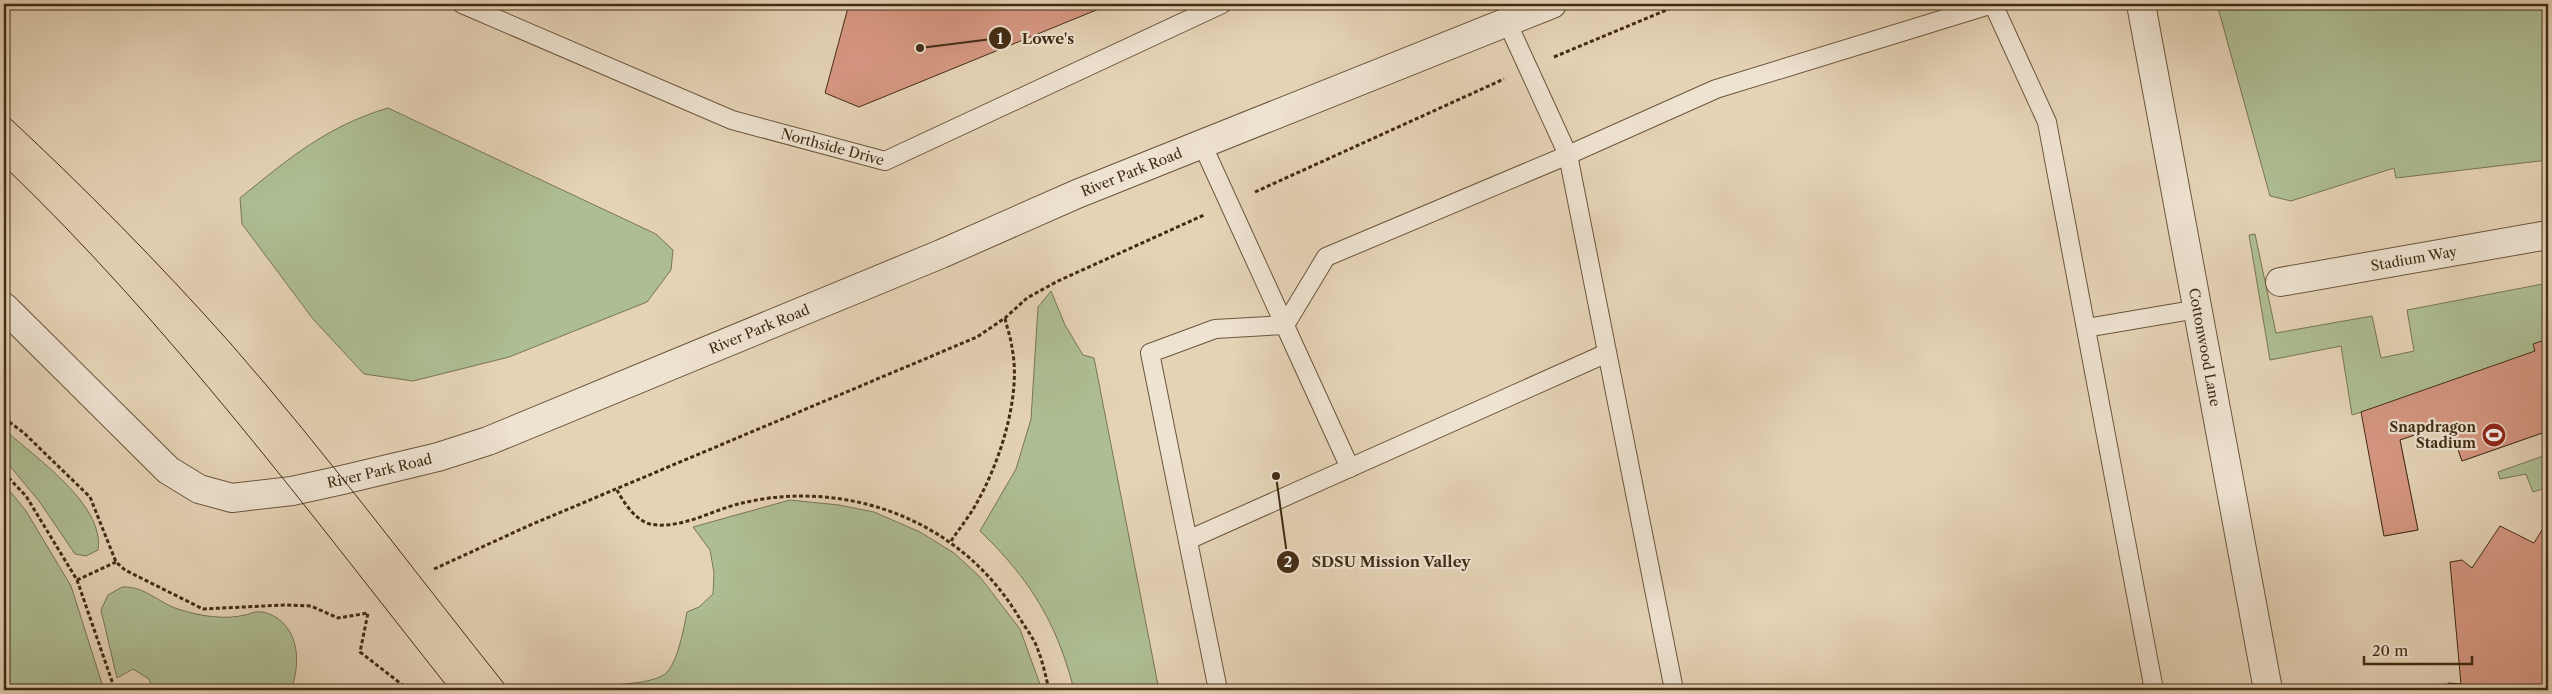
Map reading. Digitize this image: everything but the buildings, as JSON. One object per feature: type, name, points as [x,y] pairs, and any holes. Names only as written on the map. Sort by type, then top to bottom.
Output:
[{"type":"street","name":"River Park Road","points":[[4,307],[168,470],[199,489],[232,498],[292,490],[438,458],[488,441],[941,254],[1077,194],[1552,4]]},
{"type":"street","name":"Cottonwood Lane","points":[[2141,4],[2268,690]]},
{"type":"street","name":"Stadium Way","points":[[2280,282],[2548,235]]},
{"type":"lane","name":"Northside Drive","points":[[462,4],[732,120],[885,161],[1222,4]]},
{"type":"lane","points":[[1285,325],[1326,257],[1568,156],[1716,89],[1993,4],[2048,122],[2154,690]]},
{"type":"lane","points":[[1507,22],[1568,156],[1674,690]]},
{"type":"lane","points":[[1202,144],[1350,468]]},
{"type":"lane","points":[[2086,328],[2198,309]]},
{"type":"lane","points":[[1218,690],[1150,353],[1215,329],[1285,325]]},
{"type":"lane","points":[[1188,540],[1607,353]]},
{"type":"path","points":[[434,569],[528,526],[977,337],[1005,318],[1027,298],[1058,281],[1528,68],[1681,4]]},
{"type":"path","points":[[951,541],[975,507],[993,470],[1006,429],[1014,385],[1013,349],[1005,318]]},
{"type":"path","points":[[4,418],[24,433],[90,497],[116,562],[125,570],[203,609],[284,605],[311,606],[338,618],[368,613],[360,652],[409,690]]},
{"type":"path","points":[[4,473],[26,496],[77,580],[115,690]]},
{"type":"path","points":[[616,490],[627,509],[649,524],[679,524],[738,504],[779,497],[822,497],[865,502],[908,516],[951,541],[977,565],[1007,598],[1038,648],[1049,690]]},
{"type":"path","points":[[77,580],[116,562]]},
{"type":"green space","points":[[2217,4],[2548,4],[2548,160],[2396,178],[2394,168],[2291,201],[2270,196]]},
{"type":"green space","points":[[388,108],[656,234],[673,250],[671,270],[647,302],[509,357],[413,381],[364,374],[313,319],[242,224],[240,198],[292,157],[327,134],[366,115]]},
{"type":"green space","points":[[2255,234],[2276,333],[2372,316],[2381,358],[2414,351],[2407,310],[2548,283],[2548,431],[2462,461],[2449,423],[2400,440],[2418,530],[2384,536],[2362,412],[2352,415],[2341,346],[2270,360],[2249,235]]},
{"type":"green space","points":[[1051,291],[1065,325],[1083,355],[1094,358],[1159,690],[1074,690],[1059,644],[1039,603],[1013,567],[980,531],[1016,469],[1031,419],[1038,307]]},
{"type":"green space","points":[[4,429],[49,467],[79,499],[90,516],[97,533],[98,550],[86,556],[75,554],[39,501],[4,459]]},
{"type":"green space","points":[[2546,455],[2548,456],[2548,485],[2546,488],[2533,492],[2526,474],[2500,479],[2498,472]]},
{"type":"green space","points":[[4,484],[26,511],[71,586],[104,690],[4,690]]},
{"type":"green space","points":[[790,500],[839,505],[874,512],[920,532],[954,553],[980,577],[1020,629],[1042,690],[612,690],[615,685],[651,680],[667,672],[676,657],[687,612],[699,607],[713,594],[714,573],[710,550],[693,527]]},
{"type":"green space","points":[[122,587],[138,589],[173,607],[196,614],[229,617],[259,612],[275,617],[285,625],[294,641],[297,660],[291,690],[153,690],[149,679],[133,669],[117,678],[101,610],[108,595]]},
{"type":"tram line","points":[[4,113],[63,168],[120,226],[231,344],[337,472],[509,690]]},
{"type":"tram line","points":[[4,166],[65,227],[181,354],[290,487],[450,690]]},
{"type":"place","name":"Lowe's","points":[[920,48]]},
{"type":"place","name":"Snapdragon Stadium","points":[[2494,435]]},
{"type":"place","name":"SDSU Mission Valley","points":[[1276,476]]}]
